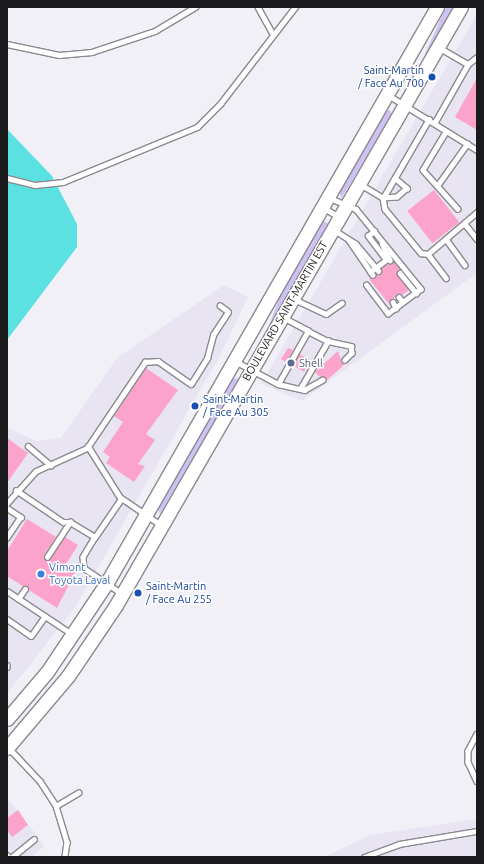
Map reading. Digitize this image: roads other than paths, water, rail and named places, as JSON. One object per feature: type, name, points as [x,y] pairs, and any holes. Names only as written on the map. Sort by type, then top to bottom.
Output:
[{"type":"main road","name":"BOULEVARD SAINT-MARTIN EST","points":[[7,719],[73,634],[106,584],[438,7]]},
{"type":"main road","name":"BOULEVARD SAINT-MARTIN EST","points":[[7,748],[68,676],[123,594],[282,316],[337,232],[342,212],[461,7]]},
{"type":"lane","points":[[7,44],[59,55],[92,52],[156,31],[194,7]]},
{"type":"lane","points":[[258,7],[273,34]]},
{"type":"lane","points":[[7,178],[35,185],[63,182],[197,127],[220,104],[295,7]]},
{"type":"lane","points":[[437,46],[468,64]]},
{"type":"lane","points":[[435,122],[468,64],[477,56]]},
{"type":"lane","points":[[387,94],[435,122],[446,132],[477,150]]},
{"type":"lane","points":[[429,119],[384,198],[385,209],[421,253],[428,254],[446,278]]},
{"type":"lane","points":[[446,132],[423,170],[458,209]]},
{"type":"lane","points":[[438,186],[467,144]]},
{"type":"lane","points":[[358,183],[384,198],[397,197],[407,188],[395,178]]},
{"type":"lane","points":[[325,202],[342,212],[356,209],[421,289],[388,314],[366,285]]},
{"type":"lane","points":[[325,202],[342,212]]},
{"type":"lane","points":[[428,254],[477,213]]},
{"type":"lane","points":[[465,224],[477,239]]},
{"type":"lane","points":[[349,240],[371,274],[386,260],[368,236],[374,231]]},
{"type":"lane","points":[[337,232],[349,240],[377,269]]},
{"type":"lane","points":[[380,238],[390,260]]},
{"type":"lane","points":[[446,240],[465,265]]},
{"type":"lane","points":[[400,273],[416,293]]},
{"type":"lane","points":[[399,297],[403,302]]},
{"type":"lane","points":[[293,298],[326,314],[342,303]]},
{"type":"lane","points":[[393,302],[396,308]]},
{"type":"lane","points":[[7,503],[16,490],[36,471],[88,446],[145,362],[158,361],[191,384],[228,312],[220,306]]},
{"type":"lane","points":[[282,316],[328,341],[351,346],[351,355],[345,360]]},
{"type":"lane","points":[[278,384],[308,331]]},
{"type":"lane","points":[[300,389],[328,341]]},
{"type":"lane","points":[[235,361],[251,371],[278,384],[300,389],[306,390],[322,380]]},
{"type":"lane","points":[[28,446],[51,465]]},
{"type":"lane","points":[[88,446],[121,499],[162,526]]},
{"type":"lane","points":[[16,490],[63,522],[70,522],[95,537]]},
{"type":"lane","points":[[121,499],[95,537],[83,563],[87,572],[123,594]]},
{"type":"lane","points":[[7,508],[21,517],[7,538]]},
{"type":"lane","points":[[47,557],[70,522]]},
{"type":"lane","points":[[18,599],[26,589]]},
{"type":"lane","points":[[7,591],[73,634]]},
{"type":"lane","points":[[7,619],[31,636],[45,616]]},
{"type":"lane","points":[[477,734],[468,752],[468,762],[477,781]]},
{"type":"lane","points":[[7,748],[40,781],[56,806],[67,842],[65,857]]},
{"type":"lane","points":[[56,806],[78,793]]},
{"type":"lane","points":[[364,857],[398,844],[477,831]]},
{"type":"lane","points":[[12,857],[34,839]]},
{"type":"water","points":[[7,129],[52,176],[77,224],[77,247],[7,340]]},
{"type":"place","name":"Saint-Martin / Face Au 700","points":[[432,77]]},
{"type":"place","name":"Shell","points":[[291,363]]},
{"type":"place","name":"Saint-Martin / Face Au 305","points":[[195,406]]},
{"type":"place","name":"Vimont Toyota Laval","points":[[41,574]]},
{"type":"place","name":"Saint-Martin / Face Au 255","points":[[138,593]]}]
